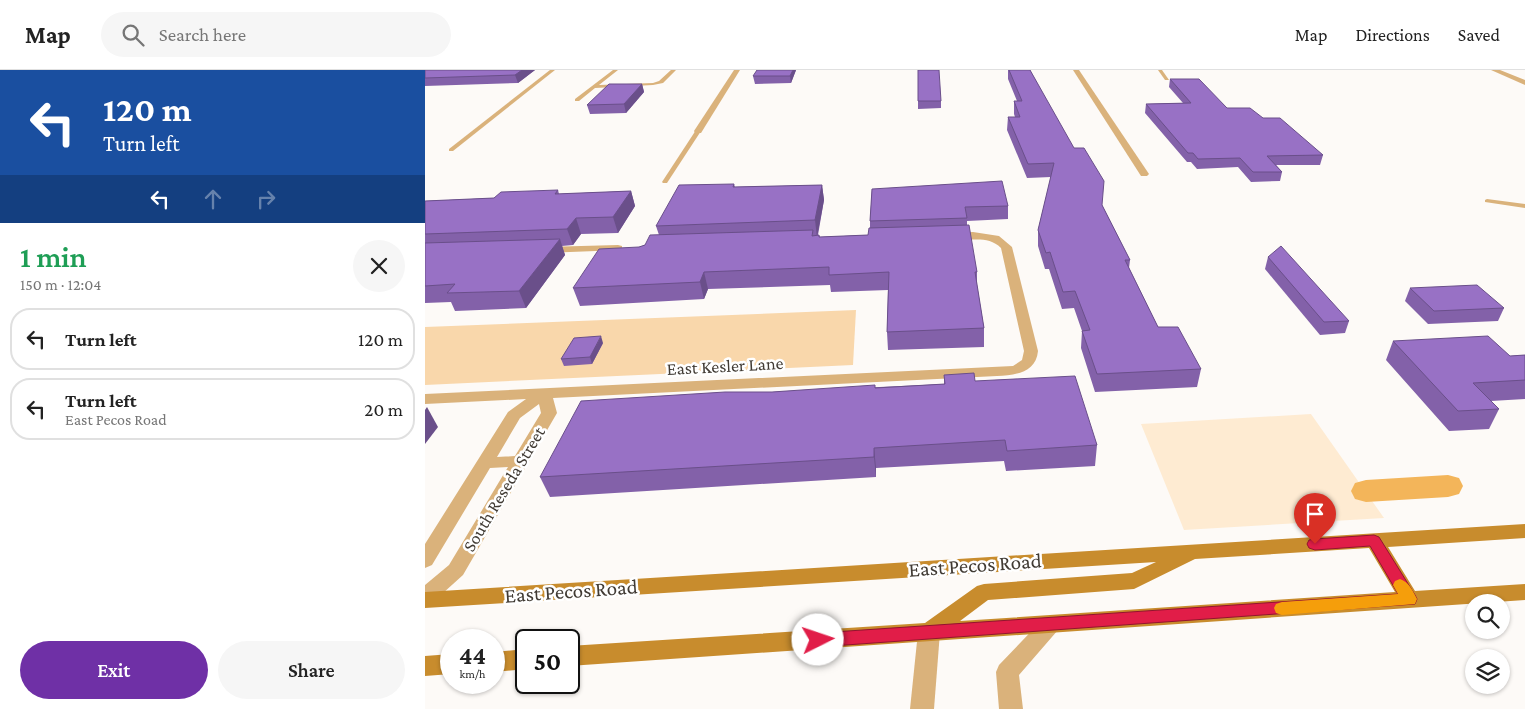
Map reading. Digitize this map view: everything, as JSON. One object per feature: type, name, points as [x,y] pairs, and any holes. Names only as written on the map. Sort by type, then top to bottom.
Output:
[{"type":"main road","name":"East Pecos Road","points":[[425,599],[1525,531]]},
{"type":"main road","points":[[1374,540],[1409,599]]},
{"type":"main road","points":[[929,632],[984,592],[1134,582],[1196,551]]},
{"type":"main road","points":[[580,655],[1525,592]]},
{"type":"main road","points":[[425,666],[440,665]]},
{"type":"street","points":[[698,131],[737,70]]},
{"type":"street","points":[[1076,70],[1144,174]]},
{"type":"street","points":[[1494,70],[1525,83]]},
{"type":"street","name":"East Kesler Lane","points":[[425,399],[997,372],[1014,371],[1026,366],[1031,359],[1029,342],[1006,246],[996,238],[973,236],[943,237]]},
{"type":"street","points":[[535,251],[634,247]]},
{"type":"street","name":"South Reseda Street","points":[[425,560],[513,415],[544,393],[549,413],[456,570],[425,599]]},
{"type":"street","points":[[484,463],[520,461]]},
{"type":"street","points":[[1011,709],[1007,672],[1051,624]]},
{"type":"street","points":[[922,709],[929,632]]},
{"type":"lane","points":[[451,150],[553,70]]},
{"type":"lane","points":[[577,100],[616,70]]},
{"type":"lane","points":[[594,86],[653,84],[661,82],[674,70]]},
{"type":"lane","points":[[1160,70],[1167,79]]},
{"type":"lane","points":[[665,182],[698,131]]},
{"type":"lane","points":[[1487,201],[1525,206]]},
{"type":"shaded area","points":[[856,310],[853,365],[425,385],[425,327]]},
{"type":"shaded area","points":[[1311,414],[1384,518],[1184,530],[1141,424]]},
{"type":"building","points":[[425,70],[522,70],[515,75],[425,78]]},
{"type":"building","points":[[757,70],[793,70],[790,76],[753,76]]},
{"type":"building","points":[[918,70],[939,70],[941,101],[918,101]]},
{"type":"building","points":[[1009,70],[1030,70],[1074,148],[1084,148],[1104,181],[1102,205],[1130,260],[1125,260],[1158,327],[1178,327],[1201,369],[1097,374],[1082,331],[1090,330],[1075,291],[1063,292],[1050,252],[1046,253],[1038,230],[1054,163],[1028,164],[1008,117],[1020,117],[1014,101],[1022,101]]},
{"type":"building","points":[[1170,79],[1199,79],[1227,108],[1250,108],[1263,118],[1280,118],[1323,155],[1267,156],[1282,172],[1253,172],[1240,158],[1198,159],[1193,153],[1188,153],[1146,104],[1191,103]]},
{"type":"building","points":[[609,84],[642,84],[624,104],[587,105]]},
{"type":"building","points":[[1002,181],[1008,206],[965,207],[967,218],[870,221],[872,189]]},
{"type":"building","points":[[734,184],[733,187],[822,185],[815,220],[656,226],[679,185]]},
{"type":"building","points":[[558,190],[555,194],[631,191],[613,217],[576,218],[567,229],[425,234],[425,201],[494,198],[501,192]]},
{"type":"building","points":[[969,225],[984,328],[887,332],[889,272],[829,275],[829,267],[704,272],[700,282],[573,288],[599,249],[639,247],[645,245],[650,235],[813,230],[812,236],[819,235],[819,237],[868,235],[869,228]]},
{"type":"building","points":[[560,239],[519,291],[447,293],[455,284],[425,286],[425,243]]},
{"type":"building","points":[[1281,246],[1349,321],[1324,322],[1268,257]]},
{"type":"building","points":[[1477,285],[1504,308],[1434,311],[1410,288]]},
{"type":"building","points":[[601,336],[590,357],[561,359],[574,338]]},
{"type":"building","points":[[1488,336],[1510,356],[1525,355],[1525,380],[1473,383],[1499,409],[1458,411],[1393,341]]},
{"type":"building","points":[[974,373],[975,381],[1075,376],[1097,445],[1007,451],[1005,440],[874,448],[874,457],[540,477],[581,401],[725,392],[772,392],[875,385],[875,388],[945,384],[944,375]]},
{"type":"waterway","points":[[1366,491],[1448,486]]},
{"type":"slow traffic","points":[[1282,608],[1409,599],[1400,585]]},
{"type":"route","points":[[818,640],[1409,599],[1374,540],[1315,544]]}]
